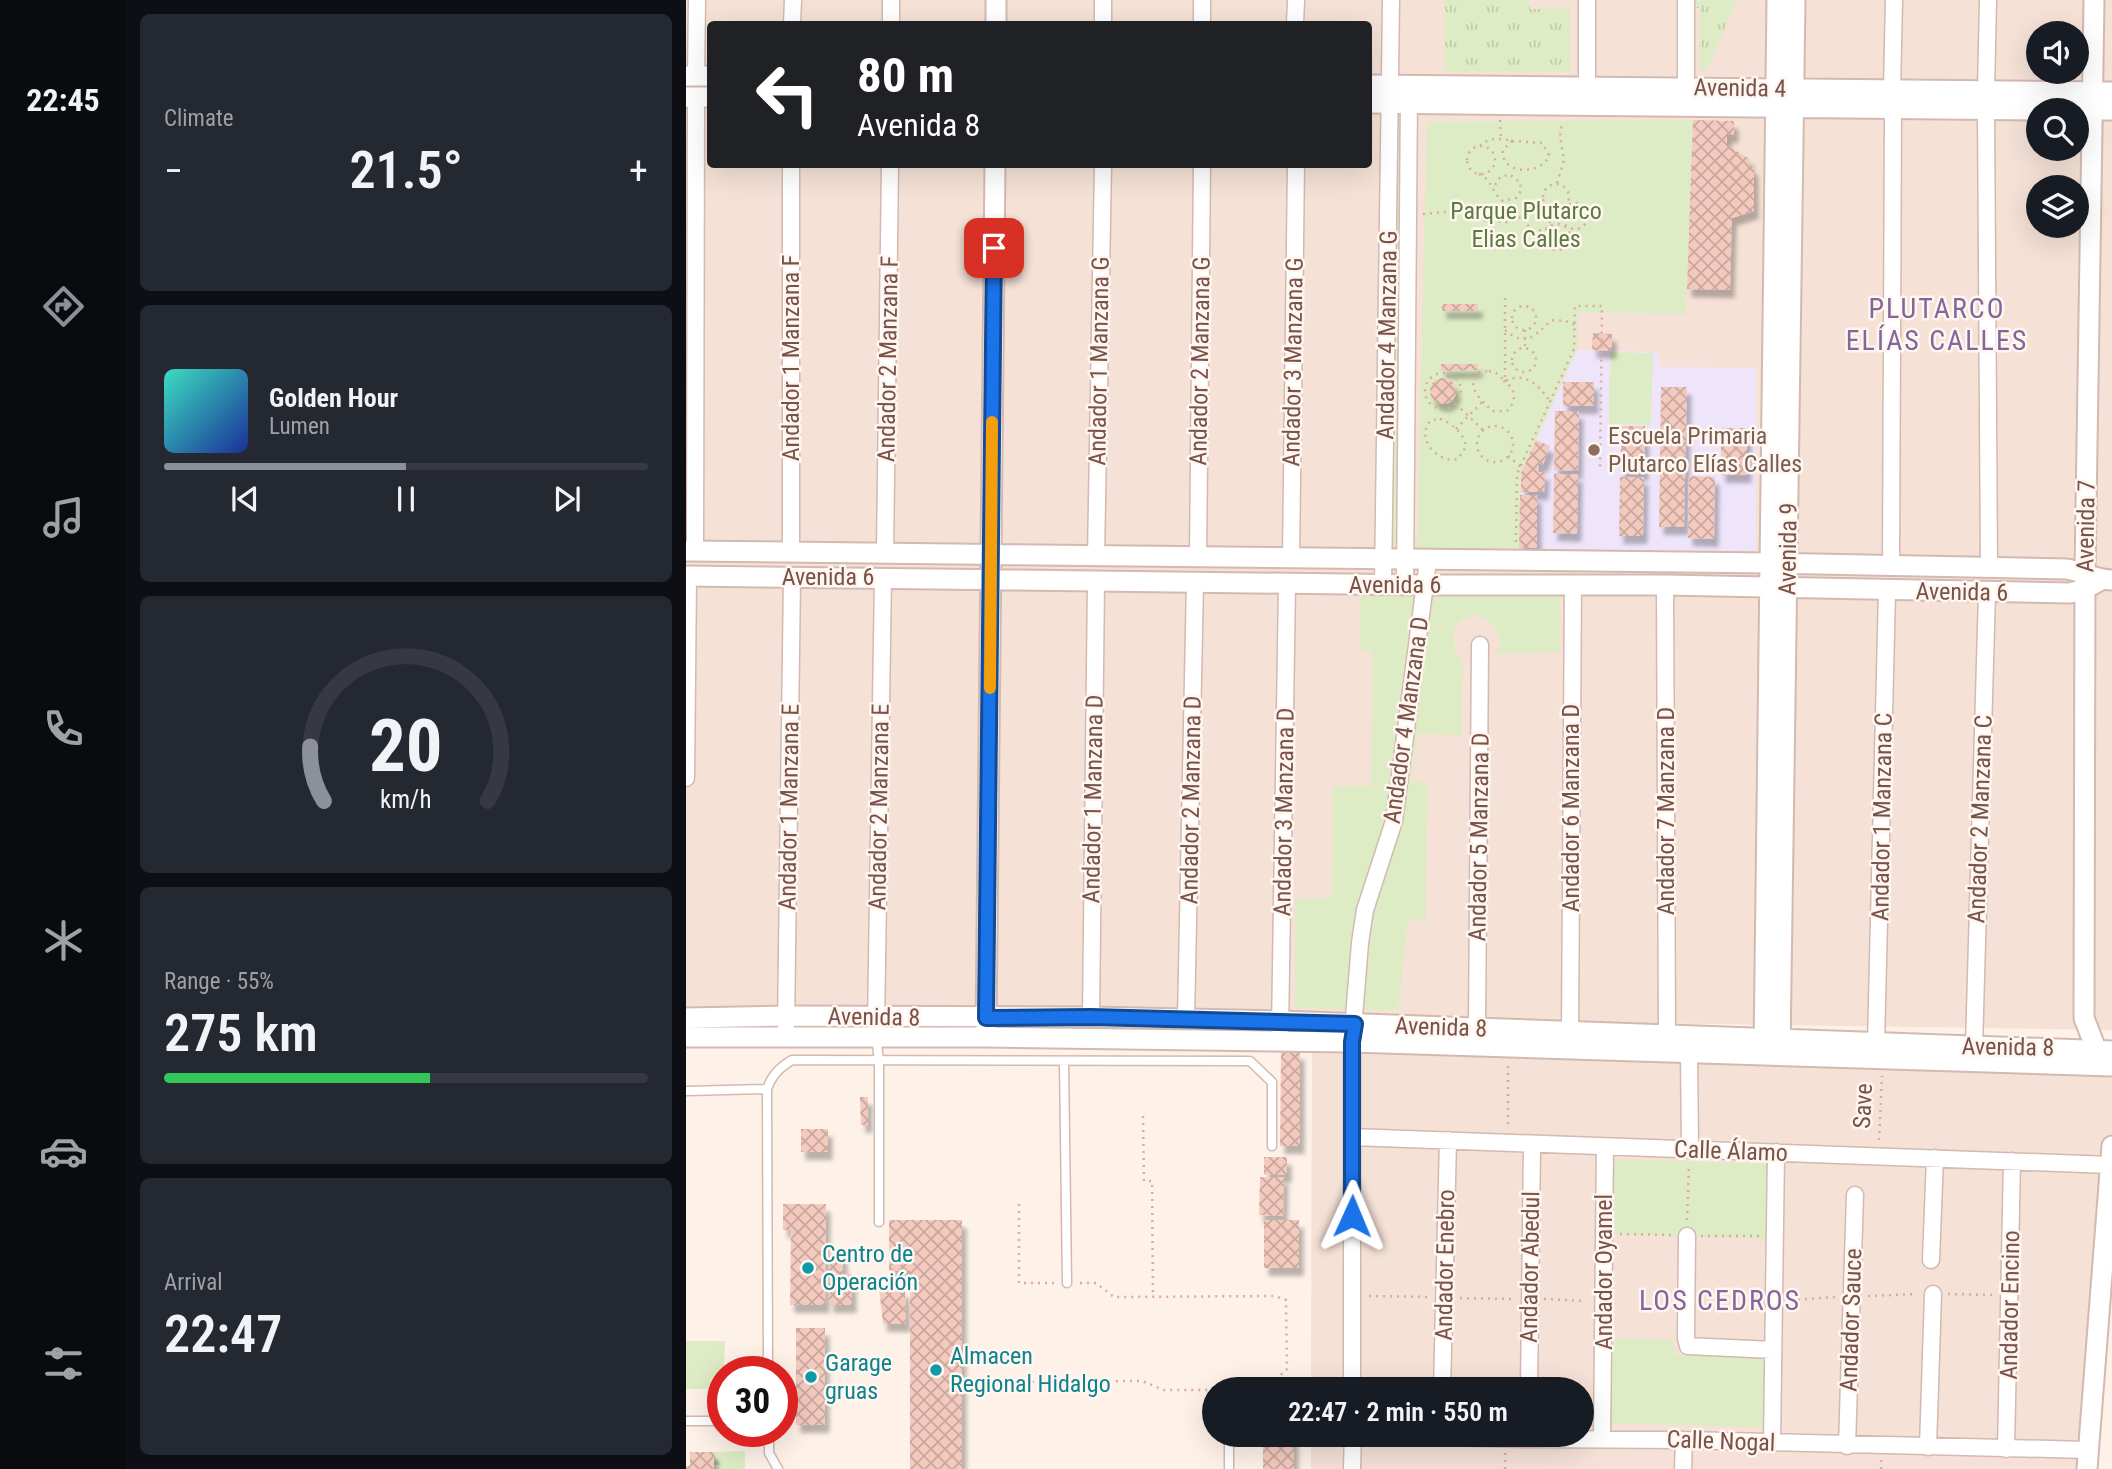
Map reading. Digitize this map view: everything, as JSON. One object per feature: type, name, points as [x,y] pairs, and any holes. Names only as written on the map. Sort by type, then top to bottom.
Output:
[{"type":"street","points":[[697,0],[698,76]]},
{"type":"street","points":[[792,21],[793,0]]},
{"type":"street","points":[[891,0],[891,21]]},
{"type":"street","points":[[996,0],[996,21]]},
{"type":"street","points":[[1103,0],[1103,21]]},
{"type":"street","points":[[1202,0],[1202,21]]},
{"type":"street","points":[[1296,0],[1296,21]]},
{"type":"street","points":[[1391,0],[1400,95]]},
{"type":"street","points":[[1587,0],[1587,86]]},
{"type":"street","points":[[1686,0],[1686,87]]},
{"type":"street","name":"Avenida 9","points":[[1777,0],[1785,98]]},
{"type":"street","name":"Avenida 9","points":[[1772,1048],[1785,98],[1795,0]]},
{"type":"street","points":[[1891,567],[1894,0]]},
{"type":"street","points":[[1988,0],[1986,101],[1989,568]]},
{"type":"street","name":"Avenida 7","points":[[2087,98],[2094,0]]},
{"type":"street","name":"Avenida 4","points":[[1372,86],[1400,95]]},
{"type":"street","name":"Avenida 4","points":[[1441,95],[1587,86],[1686,87],[1752,97]]},
{"type":"street","name":"Avenida 4","points":[[2089,103],[2112,92]]},
{"type":"street","name":"Avenida 4","points":[[1372,102],[1400,95],[2026,101]]},
{"type":"street","name":"Andador 4 Manzana G","points":[[1400,95],[1409,214],[1405,585]]},
{"type":"street","name":"Andador 4 Manzana G","points":[[1382,585],[1388,265],[1400,95]]},
{"type":"street","points":[[690,551],[698,97]]},
{"type":"street","name":"Avenida 4","points":[[1986,101],[2026,108]]},
{"type":"street","name":"Avenida 4","points":[[2089,104],[2112,110]]},
{"type":"street","name":"Avenida 7","points":[[2088,161],[2096,580],[2084,1018],[2106,1058]]},
{"type":"street","name":"Andador 1 Manzana F","points":[[791,552],[792,168]]},
{"type":"street","name":"Andador 2 Manzana F","points":[[886,554],[890,168]]},
{"type":"street","points":[[986,1028],[995,168]]},
{"type":"street","name":"Andador 1 Manzana G","points":[[1096,556],[1102,168]]},
{"type":"street","name":"Andador 2 Manzana G","points":[[1198,558],[1202,168]]},
{"type":"street","name":"Andador 3 Manzana G","points":[[1291,559],[1296,168]]},
{"type":"street","points":[[1388,265],[1408,266]]},
{"type":"street","points":[[1386,411],[1407,411]]},
{"type":"street","name":"Avenida 6","points":[[690,551],[1780,563],[2067,569],[2096,580]]},
{"type":"street","name":"Andador 4 Manzana D","points":[[1352,1377],[1353,1033],[1360,943],[1365,910],[1394,821],[1428,561]]},
{"type":"street","points":[[686,778],[687,576]]},
{"type":"street","name":"Avenida 6","points":[[687,576],[1382,585],[1665,585],[2070,593],[2096,580]]},
{"type":"street","name":"Andador 1 Manzana E","points":[[786,1037],[792,577]]},
{"type":"street","name":"Andador 2 Manzana E","points":[[876,1036],[883,577]]},
{"type":"street","name":"Andador 1 Manzana D","points":[[1091,1017],[1096,581]]},
{"type":"street","name":"Andador 2 Manzana D","points":[[1186,1019],[1195,581]]},
{"type":"street","name":"Andador 3 Manzana D","points":[[1280,1041],[1287,584]]},
{"type":"street","name":"Andador 6 Manzana D","points":[[1570,1032],[1573,584]]},
{"type":"street","name":"Andador 7 Manzana D","points":[[1665,585],[1667,1037]]},
{"type":"street","name":"Andador 1 Manzana C","points":[[1880,1051],[1887,591]]},
{"type":"street","name":"Andador 2 Manzana C","points":[[1974,1047],[1987,592]]},
{"type":"street","name":"Andador 5 Manzana D","points":[[1477,1028],[1480,645]]},
{"type":"street","name":"Avenida 8","points":[[686,1018],[876,1016],[986,1028],[1280,1041],[1353,1033],[1477,1028],[1667,1037],[1772,1048],[2106,1058]]},
{"type":"street","name":"Avenida 8","points":[[686,1037],[876,1036],[1091,1017],[1281,1021],[1353,1033],[1508,1047],[1689,1054],[1772,1048]]},
{"type":"street","name":"Avenida 8","points":[[1880,1051],[1974,1047],[2106,1058]]},
{"type":"street","points":[[1689,1054],[1690,1150]]},
{"type":"street","name":"Calle Álamo","points":[[1353,1137],[2012,1161],[2111,1156]]},
{"type":"street","name":"Andador Enebro","points":[[1442,1377],[1448,1140]]},
{"type":"street","name":"Andador Abedul","points":[[1529,1377],[1532,1144]]},
{"type":"street","name":"Andador Oyamel","points":[[1602,1439],[1605,1147]]},
{"type":"street","points":[[1772,1443],[1776,1152]]},
{"type":"street","points":[[2088,1460],[2111,1156]]},
{"type":"street","points":[[1931,1260],[1935,1158]]},
{"type":"street","name":"Andador Encino","points":[[2006,1448],[2012,1161]]},
{"type":"street","name":"Andador Sauce","points":[[1847,1446],[1855,1195]]},
{"type":"street","points":[[1687,1236],[1688,1346],[1773,1350]]},
{"type":"street","points":[[1928,1447],[1933,1294]]},
{"type":"street","name":"Calle Nogal","points":[[1594,1439],[2006,1448],[2088,1460]]},
{"type":"street","points":[[1683,1469],[1684,1440]]},
{"type":"street","points":[[1352,1469],[1353,1447]]},
{"type":"lane","points":[[876,1036],[879,1061],[879,1222]]},
{"type":"lane","points":[[768,1356],[767,1089],[771,1078],[792,1060],[1250,1061],[1272,1082],[1272,1146]]},
{"type":"lane","points":[[1064,1061],[1067,1283]]},
{"type":"lane","points":[[686,1091],[767,1089]]},
{"type":"lane","points":[[686,1422],[707,1421]]},
{"type":"lane","points":[[769,1447],[769,1453],[778,1469]]},
{"type":"lane","points":[[1229,1447],[1229,1469]]},
{"type":"path","points":[[1500,119],[1501,138]]},
{"type":"path","points":[[1557,183],[1564,160],[1560,135],[1562,119]]},
{"type":"path","points":[[1513,141],[1503,150],[1504,160],[1515,168],[1543,167],[1549,155],[1547,148],[1538,141],[1501,138],[1484,142],[1472,149],[1467,160],[1471,169],[1489,180],[1499,199],[1512,201],[1521,191],[1518,180],[1522,168]]},
{"type":"path","points":[[1479,174],[1488,171],[1494,159],[1491,151],[1480,146]]},
{"type":"path","points":[[1494,187],[1497,179],[1505,175],[1518,180]]},
{"type":"path","points":[[1557,183],[1565,187],[1569,195],[1562,215],[1570,239],[1566,247],[1557,250],[1546,244],[1544,236],[1551,215],[1543,200],[1543,191],[1549,185],[1557,183]]},
{"type":"path","points":[[1409,214],[1454,211],[1486,221],[1507,222],[1524,216],[1531,205],[1539,204],[1556,210],[1573,203],[1581,204],[1588,214],[1584,226],[1575,229],[1559,223],[1533,230],[1526,225],[1524,216]]},
{"type":"path","points":[[1505,381],[1506,298]]},
{"type":"path","points":[[1521,306],[1532,309],[1536,316],[1535,324],[1525,330],[1517,328],[1513,322],[1515,310],[1521,306]]},
{"type":"path","points":[[1516,550],[1517,474],[1574,349],[1575,306],[1602,306],[1600,468]]},
{"type":"path","points":[[1505,330],[1512,336],[1525,339],[1537,335],[1552,320],[1575,325]]},
{"type":"path","points":[[1525,330],[1525,348]]},
{"type":"path","points":[[1525,348],[1532,351],[1536,362],[1532,369],[1522,372],[1514,367],[1512,360],[1515,352],[1525,348]]},
{"type":"path","points":[[1479,372],[1496,373],[1503,379],[1502,382],[1505,381],[1511,387],[1514,394],[1513,404],[1507,411],[1492,411],[1483,401],[1474,393],[1472,386],[1473,378],[1479,372]]},
{"type":"path","points":[[1522,372],[1522,378]]},
{"type":"path","points":[[1438,373],[1455,378],[1461,387],[1456,404],[1441,410],[1429,404],[1424,393],[1428,380],[1438,373]]},
{"type":"path","points":[[1505,381],[1512,377],[1522,378],[1537,386],[1550,401]]},
{"type":"path","points":[[1456,429],[1483,401]]},
{"type":"path","points":[[1456,404],[1483,430]]},
{"type":"path","points":[[1431,420],[1447,421],[1456,429],[1463,435],[1466,447],[1458,459],[1451,461],[1443,459],[1423,434],[1431,420]]},
{"type":"path","points":[[1497,425],[1511,434],[1513,446],[1508,456],[1504,460],[1493,462],[1482,456],[1476,445],[1483,430],[1497,425]]},
{"type":"path","points":[[1508,456],[1521,467]]},
{"type":"path","points":[[1508,1047],[1508,1143]]},
{"type":"path","name":"Save","points":[[1878,1155],[1880,1051]]},
{"type":"path","points":[[1143,1116],[1144,1181],[1152,1181],[1153,1297]]},
{"type":"path","points":[[1687,1236],[1690,1150]]},
{"type":"path","points":[[1019,1204],[1019,1283],[1096,1283],[1114,1297],[1275,1296],[1286,1300],[1287,1369],[1279,1377]]},
{"type":"path","points":[[1774,1301],[1933,1294],[2011,1296]]},
{"type":"path","points":[[1351,1295],[1604,1301]]},
{"type":"path","points":[[983,1382],[1142,1381],[1164,1390],[1202,1390]]},
{"type":"shaded area","points":[[686,0],[2112,0],[2112,1030],[686,1012]]},
{"type":"shaded area","points":[[1577,350],[1659,352],[1660,367],[1756,368],[1756,553],[1519,548],[1521,473]]},
{"type":"shaded area","name":"LOS CEDROS","points":[[1312,1031],[2112,1057],[2112,1219],[2092,1469],[1311,1469],[1311,1447],[1594,1447],[1594,1377],[1311,1377]]},
{"type":"green space","points":[[1445,0],[1530,0],[1530,9],[1570,9],[1570,72],[1445,71]]},
{"type":"green space","points":[[1690,0],[1737,0],[1707,70],[1699,71],[1700,8],[1690,8]]},
{"type":"green space","points":[[1395,114],[1404,114],[1403,252],[1394,252]]},
{"type":"green space","name":"Parque Plutarco Elias Calles","points":[[1693,120],[1686,314],[1579,312],[1577,350],[1521,473],[1519,548],[1417,549],[1427,122]]},
{"type":"green space","points":[[1394,276],[1403,276],[1401,396],[1393,396]]},
{"type":"green space","points":[[1610,352],[1653,353],[1651,425],[1609,424]]},
{"type":"green space","points":[[1393,420],[1401,420],[1399,545],[1391,545]]},
{"type":"green space","points":[[1361,590],[1560,594],[1560,652],[1495,654],[1501,643],[1492,624],[1475,615],[1461,620],[1453,633],[1455,650],[1463,663],[1462,735],[1418,734],[1410,781],[1427,782],[1426,919],[1408,920],[1398,1010],[1295,1008],[1295,899],[1332,898],[1333,786],[1371,786],[1373,650],[1360,651]]},
{"type":"green space","points":[[1612,1159],[1768,1164],[1765,1239],[1609,1234]]},
{"type":"green space","points":[[1609,1338],[1674,1340],[1674,1355],[1766,1357],[1765,1427],[1607,1423]]},
{"type":"green space","points":[[686,1341],[725,1341],[724,1356],[707,1356],[707,1389],[686,1389]]},
{"type":"green space","points":[[745,1451],[745,1469],[714,1469],[714,1452]]},
{"type":"building","points":[[1693,120],[1734,121],[1734,135],[1727,135],[1727,145],[1750,159],[1748,163],[1754,169],[1754,211],[1732,218],[1730,290],[1687,289]]},
{"type":"building","points":[[1442,304],[1478,304],[1478,311],[1442,311]]},
{"type":"building","points":[[1593,333],[1612,334],[1612,351],[1592,350]]},
{"type":"building","points":[[1441,364],[1478,364],[1478,370],[1441,371]]},
{"type":"building","points":[[1443,378],[1452,382],[1456,391],[1452,400],[1443,404],[1434,400],[1430,391],[1434,382]]},
{"type":"building","points":[[1563,382],[1594,382],[1594,406],[1563,406]]},
{"type":"building","points":[[1661,387],[1687,387],[1684,527],[1659,527]]},
{"type":"building","points":[[1555,411],[1579,411],[1578,471],[1554,470]]},
{"type":"building","points":[[1622,426],[1645,426],[1644,473],[1620,472]]},
{"type":"building","points":[[1721,428],[1747,428],[1747,475],[1721,475]]},
{"type":"building","points":[[1536,440],[1550,446],[1543,465],[1539,463],[1538,472],[1545,472],[1544,492],[1521,492],[1521,473]]},
{"type":"building","points":[[1554,474],[1578,474],[1577,534],[1553,533]]},
{"type":"building","points":[[1689,476],[1715,477],[1714,539],[1688,538]]},
{"type":"building","points":[[1620,477],[1644,477],[1643,536],[1619,536]]},
{"type":"building","points":[[1520,495],[1537,495],[1537,548],[1519,548]]},
{"type":"building","points":[[1281,1052],[1300,1052],[1300,1146],[1280,1146]]},
{"type":"building","points":[[860,1097],[868,1097],[868,1125],[861,1125]]},
{"type":"building","points":[[801,1129],[828,1129],[828,1152],[801,1152]]},
{"type":"building","points":[[1264,1157],[1287,1157],[1287,1175],[1264,1175]]},
{"type":"building","points":[[1260,1177],[1284,1177],[1283,1216],[1259,1215]]},
{"type":"building","name":"Centro de Operación","points":[[783,1204],[826,1204],[825,1305],[790,1305],[791,1230],[783,1230]]},
{"type":"building","name":"Almacen Regional Hidalgo","points":[[889,1220],[962,1220],[962,1469],[910,1469],[910,1270],[889,1271]]},
{"type":"building","points":[[1264,1220],[1299,1220],[1299,1268],[1264,1268]]},
{"type":"building","points":[[829,1254],[843,1254],[843,1274],[852,1274],[852,1305],[829,1305]]},
{"type":"building","points":[[879,1287],[905,1290],[906,1324],[883,1324]]},
{"type":"building","name":"Garage gruas","points":[[796,1328],[825,1328],[825,1425],[798,1425]]},
{"type":"building","points":[[1263,1447],[1294,1447],[1294,1469],[1263,1469]]},
{"type":"building","points":[[690,1452],[714,1452],[714,1469],[686,1469],[686,1466],[690,1466]]},
{"type":"slow traffic","points":[[990,688],[992,422]]},
{"type":"place","name":"Escuela Primaria Plutarco Elías Calles","points":[[1594,450]]},
{"type":"place","name":"Centro de Operación","points":[[808,1268]]},
{"type":"place","name":"Almacen Regional Hidalgo","points":[[936,1370]]},
{"type":"place","name":"Garage gruas","points":[[811,1377]]},
{"type":"district","name":"PLUTARCO ELÍAS CALLES","points":[[1937,324]]},
{"type":"district","name":"LOS CEDROS","points":[[1720,1300]]},
{"type":"route","points":[[994,248],[986,1018],[1091,1017],[1355,1024],[1352,1042],[1352,1216]]}]
